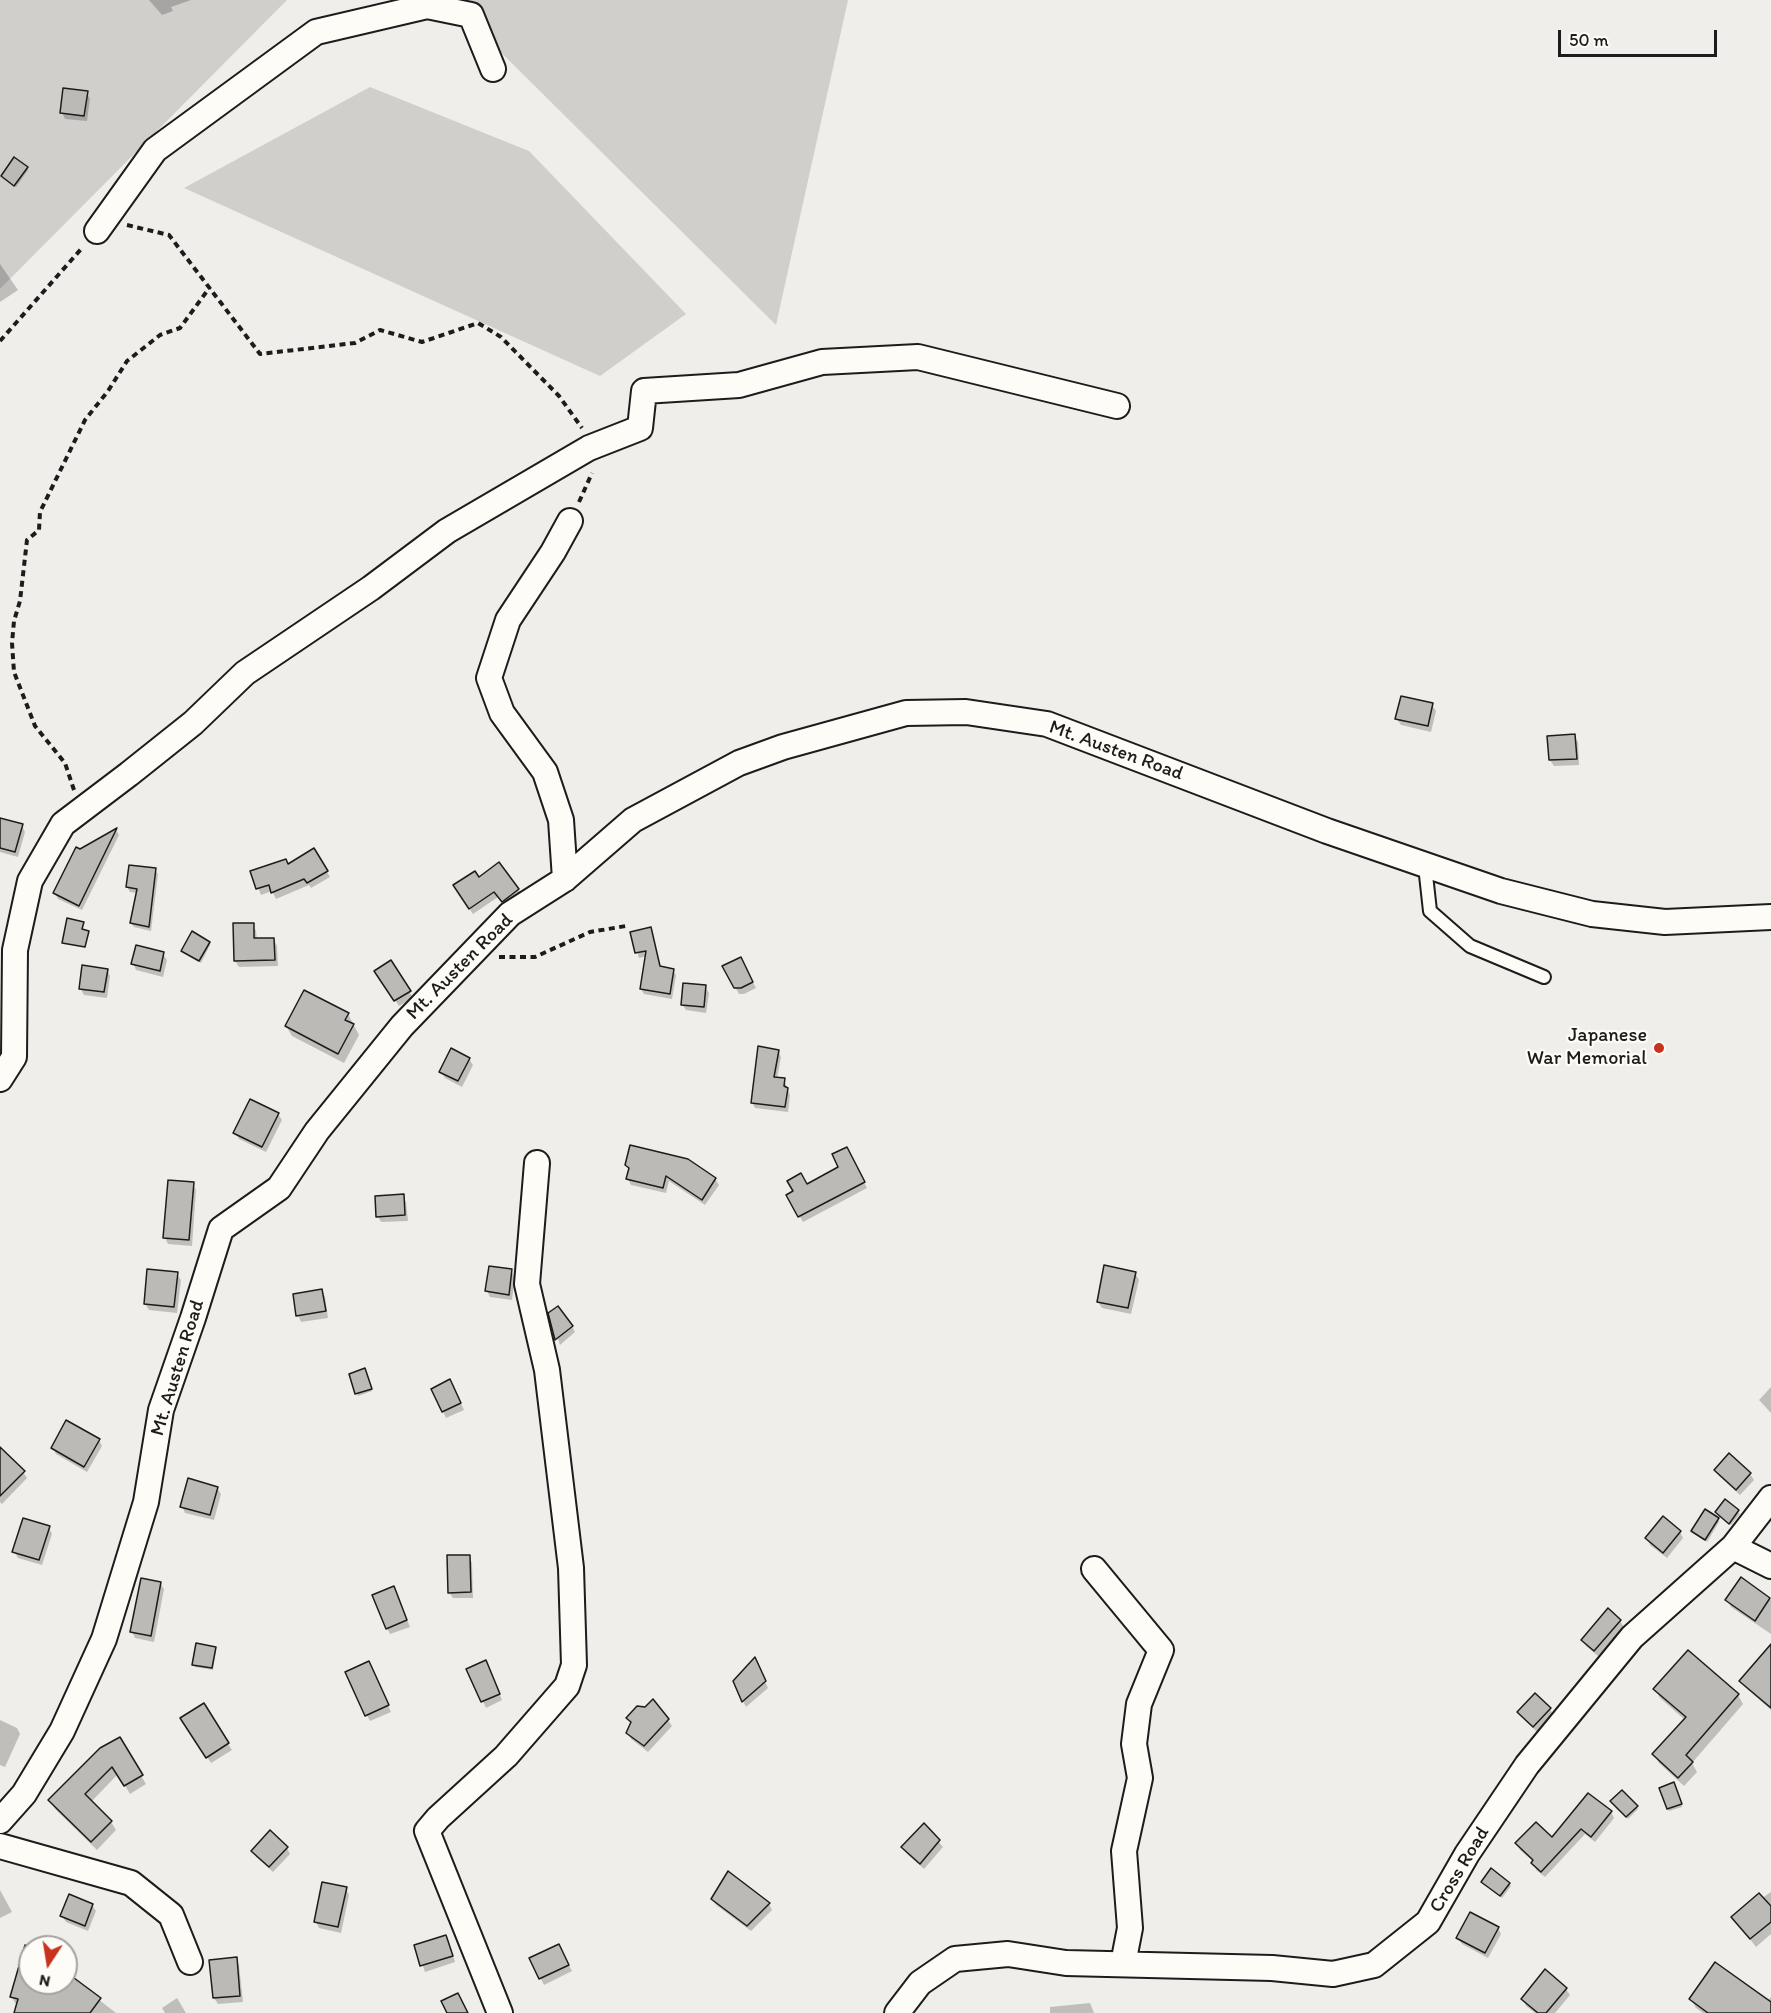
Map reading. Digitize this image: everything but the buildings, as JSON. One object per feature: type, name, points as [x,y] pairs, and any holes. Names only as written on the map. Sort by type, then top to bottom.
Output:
[{"type":"street","points":[[97,231],[155,150],[316,32],[427,6],[438,8],[471,15],[493,69]]},
{"type":"street","points":[[0,1079],[14,1057],[15,950],[30,882],[63,824],[193,723],[245,673],[371,588],[447,531],[590,448],[640,428],[644,391],[740,385],[822,362],[918,357],[1117,406]]},
{"type":"street","points":[[565,879],[561,820],[545,772],[502,713],[489,678],[508,620],[554,552],[570,521]]},
{"type":"street","name":"Mt. Austen Road","points":[[0,1821],[24,1794],[62,1731],[104,1639],[146,1502],[161,1410],[221,1229],[279,1188],[317,1131],[402,1026],[510,914],[565,879],[633,819],[739,764],[783,747],[906,713],[966,712],[1047,724],[1327,831],[1501,891],[1592,914],[1665,922],[1771,917]]},
{"type":"street","points":[[500,2013],[426,1832],[438,1818],[506,1756],[567,1686],[574,1665],[571,1568],[547,1370],[527,1284],[537,1164]]},
{"type":"street","name":"Cross Road","points":[[897,2013],[920,1983],[955,1959],[1008,1954],[1066,1963],[1272,1968],[1333,1974],[1374,1965],[1428,1922],[1467,1854],[1527,1765],[1632,1637],[1732,1548],[1771,1498]]},
{"type":"street","points":[[1732,1548],[1771,1566]]},
{"type":"street","points":[[1094,1569],[1161,1650],[1139,1704],[1134,1744],[1140,1778],[1124,1851],[1130,1928],[1124,1965]]},
{"type":"street","points":[[0,1846],[131,1883],[171,1915],[190,1962]]},
{"type":"lane","points":[[1425,866],[1430,911],[1470,946],[1544,977]]},
{"type":"path","points":[[0,341],[97,231],[129,225],[169,235],[260,354],[355,343],[380,330],[422,342],[478,323],[501,337],[559,396],[583,430],[590,448],[593,470],[570,521]]},
{"type":"path","points":[[67,820],[74,791],[65,763],[35,726],[14,672],[12,643],[14,621],[20,601],[27,540],[39,530],[40,512],[85,420],[108,391],[127,361],[160,335],[180,328],[210,287]]},
{"type":"path","points":[[469,957],[535,957],[590,932],[626,926]]},
{"type":"shaded area","points":[[0,0],[287,0],[0,289]]},
{"type":"shaded area","points":[[448,0],[848,0],[776,325]]},
{"type":"shaded area","points":[[370,87],[529,151],[686,314],[600,376],[184,188]]},
{"type":"place","name":"Japanese War Memorial","points":[[1659,1048]]}]
